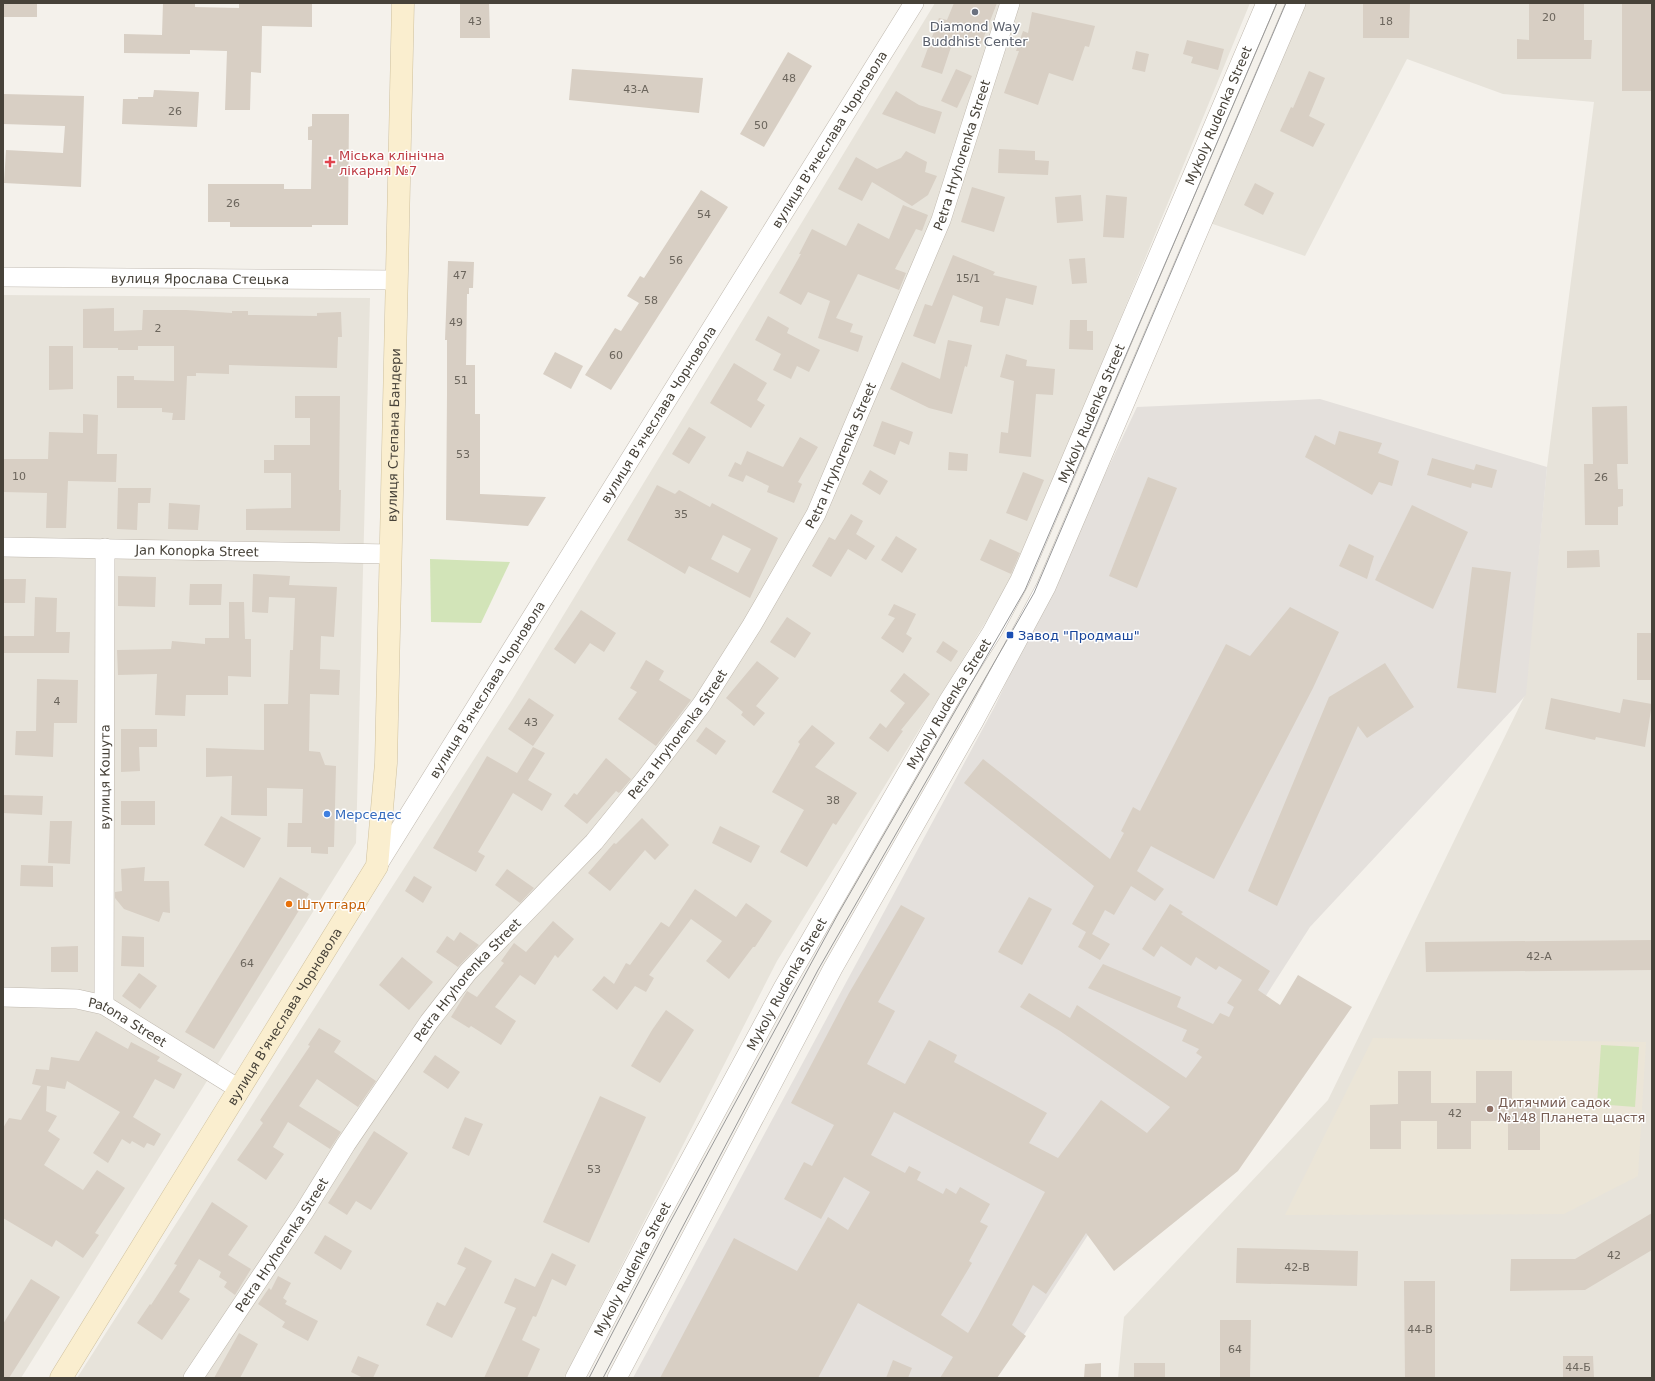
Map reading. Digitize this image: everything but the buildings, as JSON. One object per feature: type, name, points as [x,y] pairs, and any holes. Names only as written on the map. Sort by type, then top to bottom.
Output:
[{"type":"street","name":"вулиця Степана Бандери","points":[[377,866],[386,763],[403,3]]},
{"type":"street","name":"вулиця В'ячеслава Чорновола","points":[[61,1378],[377,866],[914,3]]},
{"type":"street","name":"Petra Hryhorenka Street","points":[[193,1378],[304,1212],[346,1144],[429,1022],[468,972],[594,842],[645,779],[702,704],[752,626],[816,514],[941,220],[1010,3]]},
{"type":"street","name":"Mykoly Rudenka Street","points":[[575,1378],[782,988],[946,707],[992,632],[1020,580],[1266,3]]},
{"type":"street","name":"Mykoly Rudenka Street","points":[[617,1378],[833,968],[981,708],[1046,587],[1296,3]]},
{"type":"street","name":"вулиця Ярослава Стецька","points":[[3,277],[397,280]]},
{"type":"street","name":"Jan Konopka Street","points":[[3,547],[391,554]]},
{"type":"street","name":"вулиця Кошута","points":[[104,1005],[105,548]]},
{"type":"street","name":"Patona Street","points":[[3,997],[77,1000],[104,1005],[239,1089]]},
{"type":"shaded area","points":[[935,3],[1250,3],[1027,546],[1012,579],[777,961],[564,1378],[77,1378],[512,700]]},
{"type":"shaded area","points":[[1303,3],[1652,3],[1652,1378],[1118,1378],[1124,1317],[1328,1100],[1525,695],[1547,467],[1594,102],[1503,94],[1407,59],[1305,256],[1210,223]]},
{"type":"shaded area","points":[[3,295],[370,298],[356,843],[21,1378],[3,1378]]},
{"type":"shaded area","points":[[1320,399],[1547,467],[1526,695],[1310,927],[1199,1100],[1115,1193],[996,1378],[633,1378],[995,706],[1137,407]]},
{"type":"shaded area","name":"Дитячмий садок №148 Планета щастя","points":[[1373,1038],[1646,1042],[1638,1176],[1564,1214],[1285,1215]]},
{"type":"green space","points":[[430,559],[510,562],[481,623],[431,622]]},
{"type":"green space","points":[[1601,1045],[1639,1047],[1635,1107],[1597,1104]]},
{"type":"tram line","points":[[589,1378],[668,1226],[838,914],[1025,590],[1277,3]]},
{"type":"tram line","points":[[603,1378],[818,970],[1034,593],[1286,3]]},
{"type":"place","name":"Diamond Way Buddhist Center","points":[[975,12]]},
{"type":"place","name":"Міська клінічна лікарня №7","points":[[330,162]]},
{"type":"place","name":"Завод \"Продмаш\"","points":[[1010,635]]},
{"type":"place","name":"Мерседес","points":[[327,814]]},
{"type":"place","name":"Штутгард","points":[[289,904]]},
{"type":"place","name":"Дитячмий садок №148 Планета щастя","points":[[1490,1109]]}]
